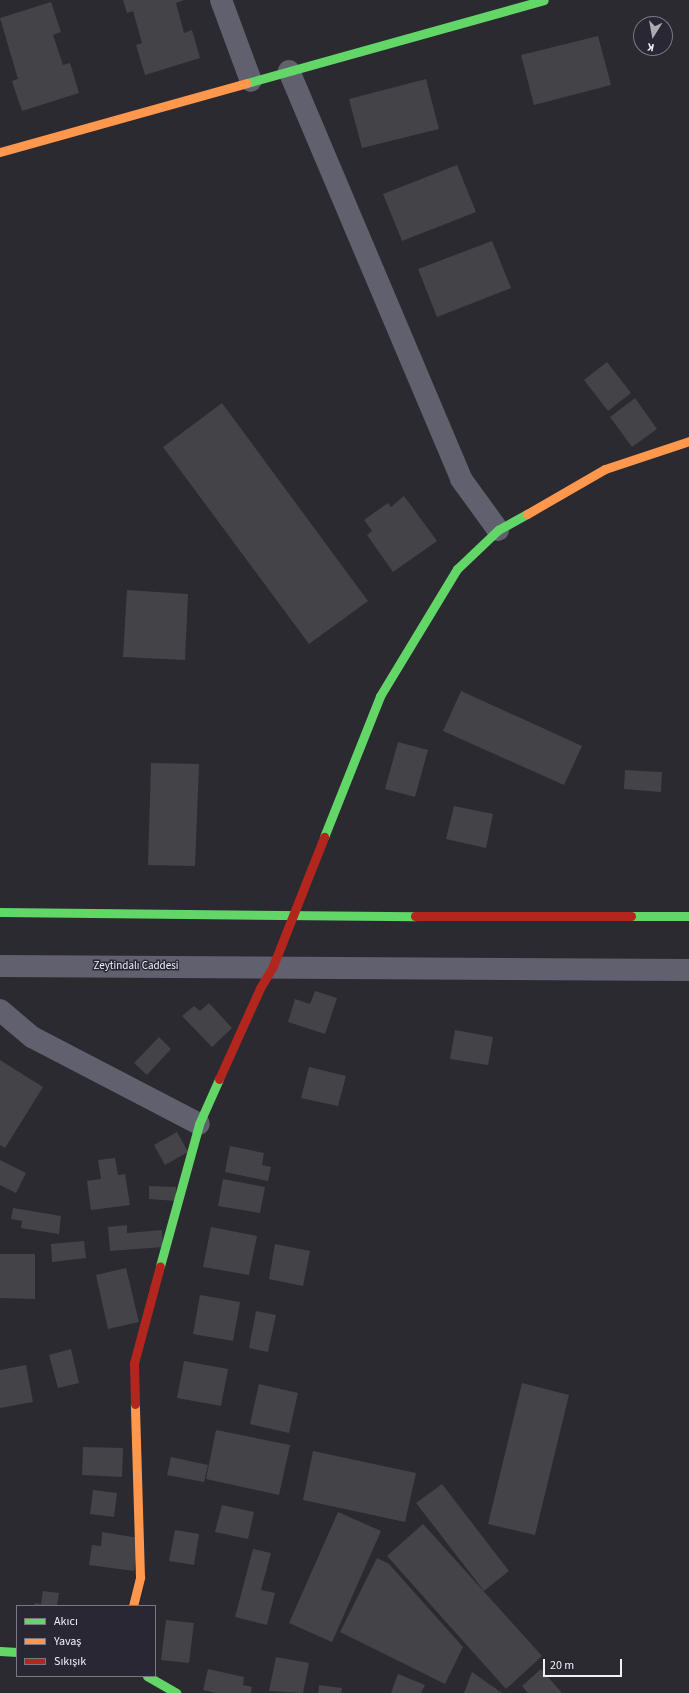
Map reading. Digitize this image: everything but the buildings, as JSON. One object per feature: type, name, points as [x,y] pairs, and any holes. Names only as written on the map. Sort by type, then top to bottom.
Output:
[{"type":"street","points":[[221,0],[251,81]]},
{"type":"street","points":[[0,152],[544,0]]},
{"type":"street","points":[[289,71],[461,479],[498,530]]},
{"type":"street","points":[[133,1605],[140,1577],[134,1363],[199,1124],[260,988],[272,966],[380,696],[457,569],[498,530],[605,469],[689,441]]},
{"type":"street","points":[[0,912],[293,916],[689,916]]},
{"type":"street","name":"Zeytindalı Caddesi","points":[[0,966],[272,966],[689,970]]},
{"type":"street","points":[[0,1010],[32,1037],[199,1124]]},
{"type":"street","points":[[0,1651],[16,1652]]},
{"type":"street","points":[[149,1677],[176,1693]]},
{"type":"traffic: fast","points":[[247,83],[544,0]]},
{"type":"traffic: fast","points":[[324,837],[380,696],[457,569],[498,530],[527,514]]},
{"type":"traffic: fast","points":[[0,912],[415,916]]},
{"type":"traffic: fast","points":[[631,916],[689,916]]},
{"type":"traffic: fast","points":[[160,1266],[199,1124],[219,1079]]},
{"type":"traffic: fast","points":[[0,1651],[16,1652]]},
{"type":"traffic: fast","points":[[149,1677],[176,1693]]},
{"type":"traffic: slow","points":[[0,152],[247,83]]},
{"type":"traffic: slow","points":[[527,514],[605,469],[689,441]]},
{"type":"traffic: slow","points":[[133,1605],[140,1577],[135,1404]]},
{"type":"traffic: jam","points":[[219,1079],[260,988],[273,966],[324,837]]},
{"type":"traffic: jam","points":[[415,916],[631,916]]},
{"type":"traffic: jam","points":[[135,1404],[134,1363],[160,1266]]}]
